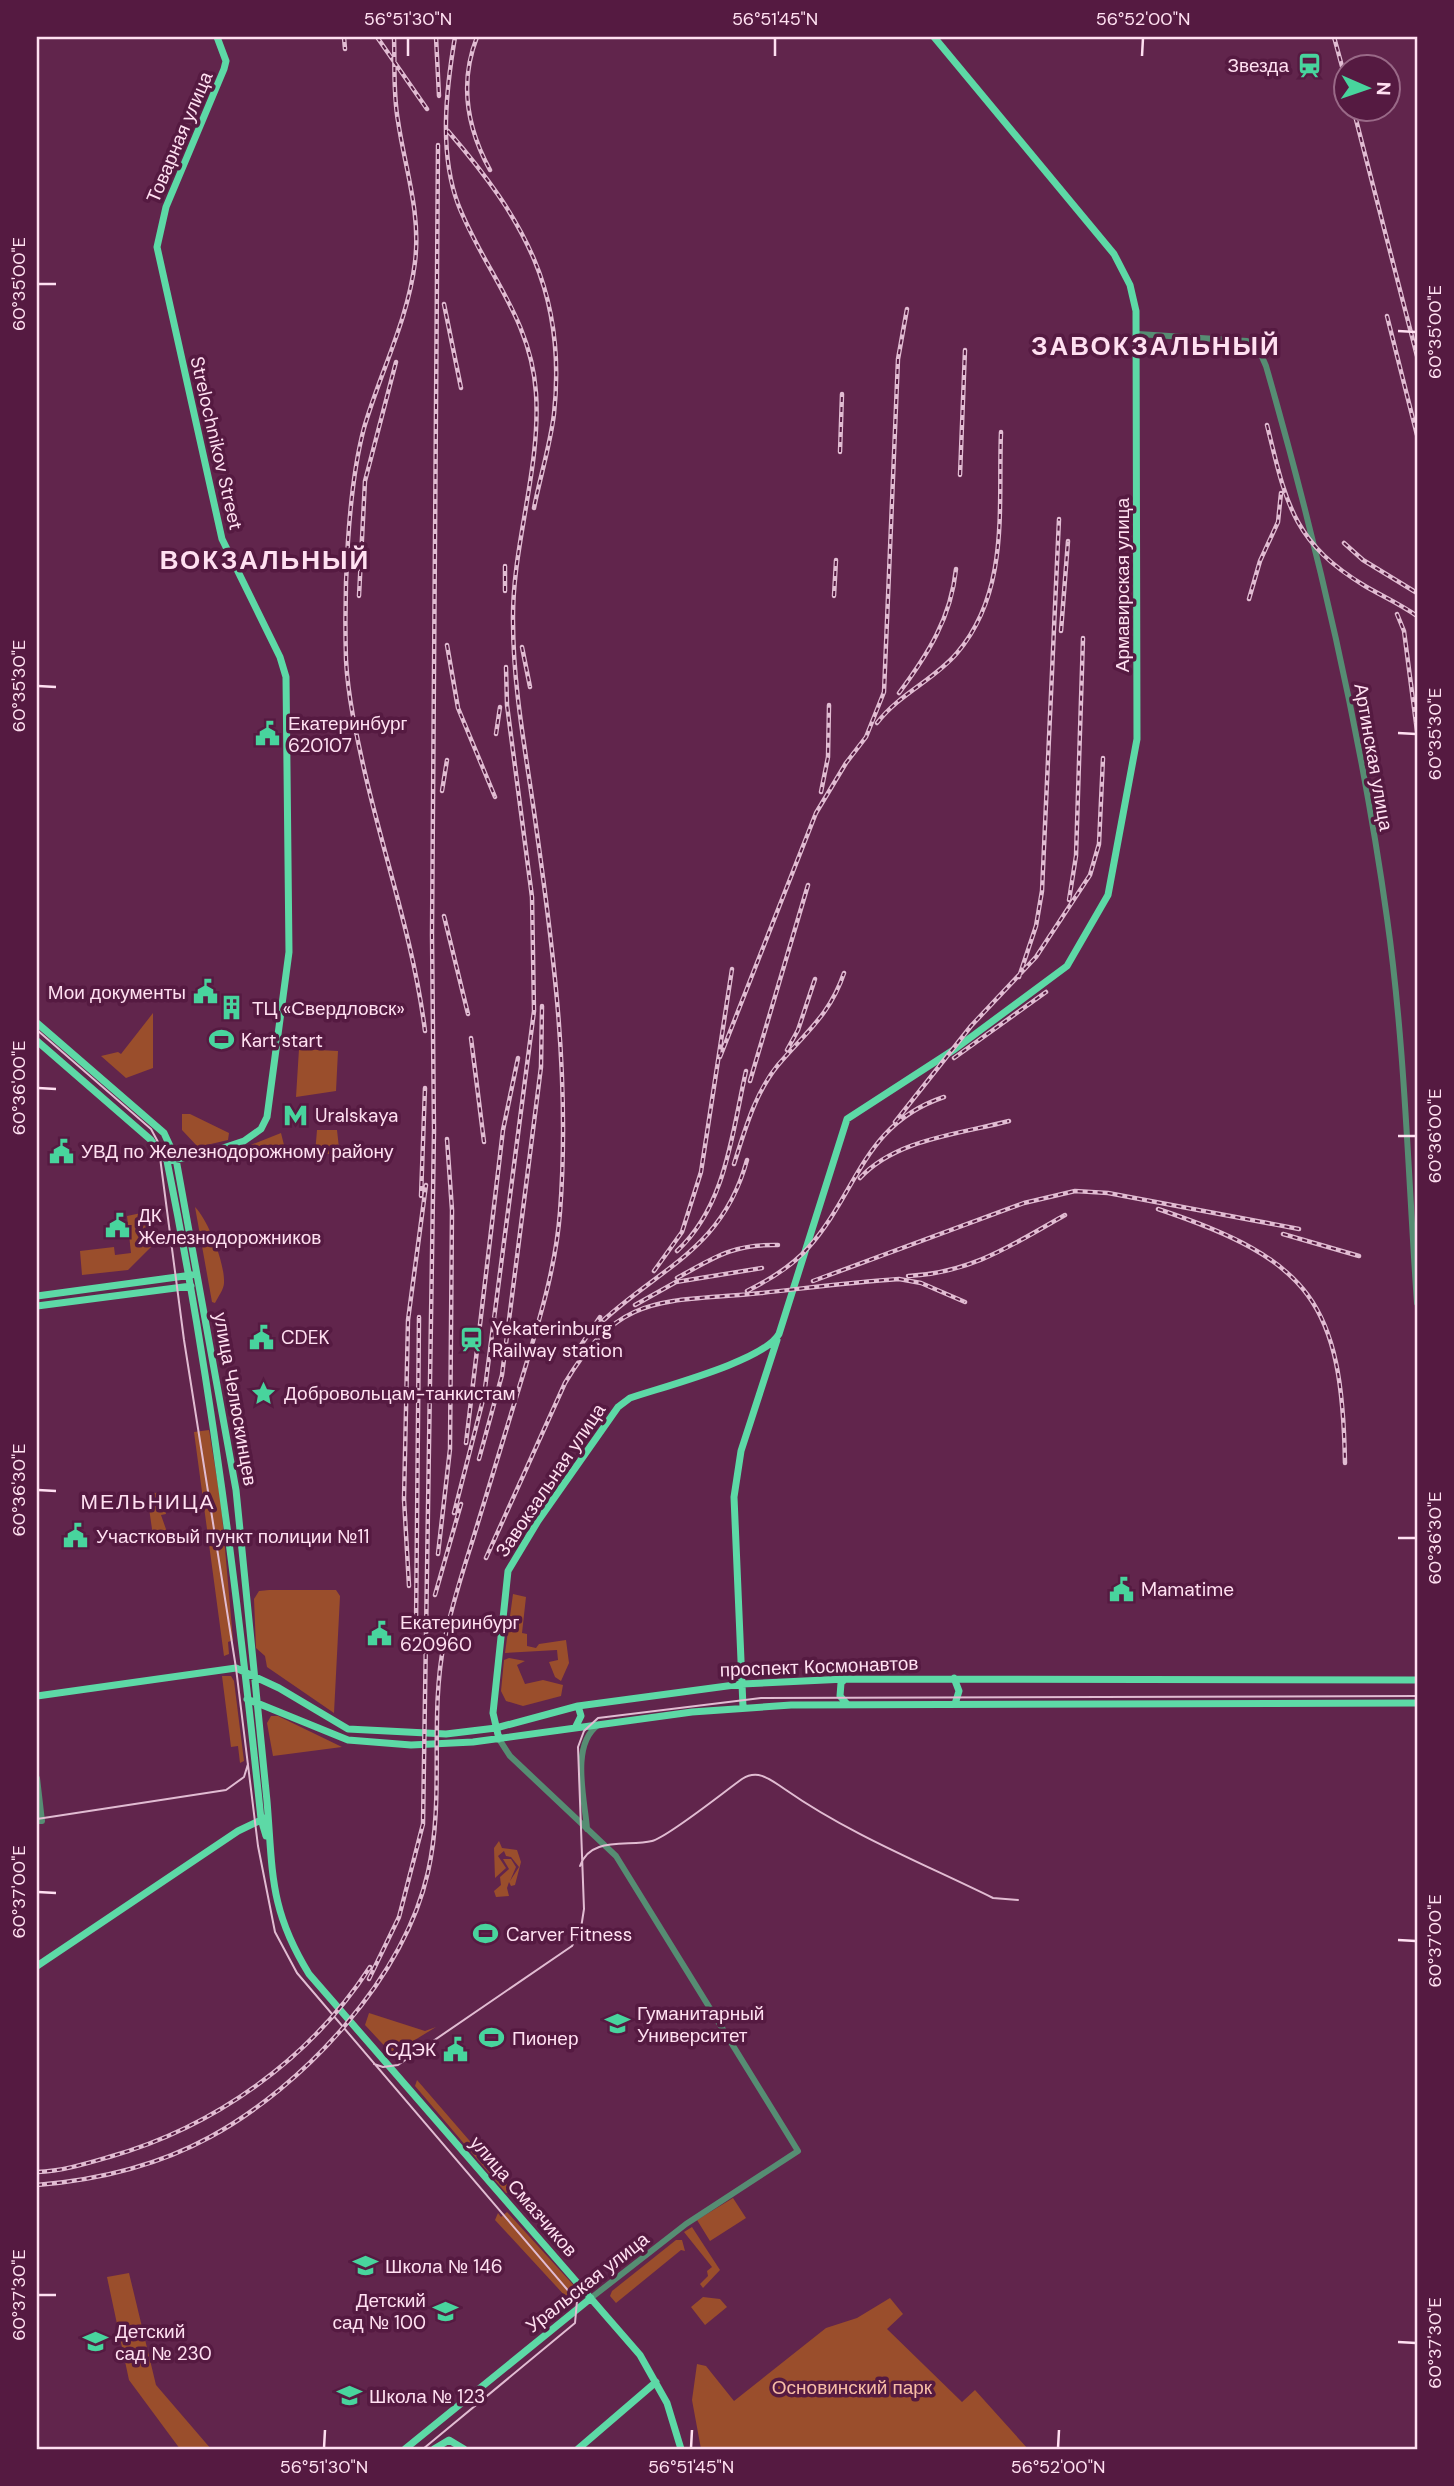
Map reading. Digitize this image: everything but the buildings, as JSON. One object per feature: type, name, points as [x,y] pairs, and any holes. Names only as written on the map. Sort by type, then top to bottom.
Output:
[{"type":"main road","name":"Товарная улица","points":[[160,225],[226,61],[217,37]]},
{"type":"main road","name":"Армавирская улица","points":[[779,1334],[842,1129],[854,1112],[955,1049],[1067,966],[1108,895],[1137,740],[1138,334],[1129,285],[1114,254],[934,37]]},
{"type":"main road","name":"Strelochnikov Street","points":[[160,225],[159,257],[222,539],[280,657],[286,677],[289,763],[289,952],[273,1086],[266,1120],[258,1132],[244,1141],[217,1151],[167,1161]]},
{"type":"main road","name":"улица Челюскинцев","points":[[37,1023],[164,1133],[176,1159],[235,1480],[257,1704],[265,1818]]},
{"type":"main road","points":[[37,1041],[151,1140],[167,1161]]},
{"type":"main road","name":"улица Челюскинцев","points":[[167,1161],[223,1477],[243,1670],[268,1843],[284,1930],[309,1974],[363,2035]]},
{"type":"main road","points":[[37,1296],[197,1274]]},
{"type":"main road","points":[[37,1306],[199,1285]]},
{"type":"main road","points":[[743,1707],[734,1497],[741,1451],[779,1334]]},
{"type":"main road","name":"Завокзальная улица","points":[[499,1739],[493,1713],[504,1586],[513,1558],[538,1521],[624,1400],[743,1359],[766,1348],[779,1334]]},
{"type":"main road","points":[[743,1359],[754,1358],[762,1361],[764,1381]]},
{"type":"main road","points":[[37,1696],[211,1670],[243,1670]]},
{"type":"main road","name":"проспект Космонавтов","points":[[243,1670],[352,1730],[446,1734],[496,1728],[578,1706],[742,1684],[954,1678],[1417,1680]]},
{"type":"main road","points":[[954,1678],[959,1691],[955,1703]]},
{"type":"main road","points":[[846,1679],[841,1683],[840,1696],[848,1704]]},
{"type":"main road","name":"проспект Космонавтов","points":[[247,1699],[330,1734],[362,1742],[446,1745],[576,1726],[743,1707],[955,1703],[1417,1703]]},
{"type":"main road","points":[[576,1726],[581,1716],[578,1706]]},
{"type":"main road","points":[[37,1966],[238,1830],[265,1818]]},
{"type":"main road","name":"улица Смазчиков","points":[[363,2035],[640,2355],[667,2403],[681,2449]]},
{"type":"main road","name":"Уральская улица","points":[[405,2449],[591,2298]]},
{"type":"main road","points":[[578,2449],[656,2382]]},
{"type":"main road","points":[[434,2449],[449,2440],[464,2449]]},
{"type":"street","name":"Артинская улица","points":[[1138,334],[1247,341],[1259,350],[1266,366],[1317,551],[1337,636],[1387,917],[1399,1041],[1417,1303]]},
{"type":"street","points":[[587,1829],[583,1750],[590,1732],[601,1723]]},
{"type":"street","points":[[499,1739],[510,1756],[587,1829]]},
{"type":"street","points":[[37,1778],[39,1817]]},
{"type":"street","name":"Уральская улица","points":[[587,1829],[616,1856],[798,2151],[686,2224],[591,2298]]},
{"type":"green space","points":[[153,1013],[153,1068],[126,1078],[101,1056],[118,1052],[121,1054]]},
{"type":"green space","points":[[299,1049],[338,1051],[336,1091],[296,1097]]},
{"type":"green space","points":[[182,1114],[190,1114],[229,1133],[228,1140],[198,1147],[182,1130]]},
{"type":"green space","points":[[317,1130],[337,1130],[339,1148],[332,1154],[315,1154]]},
{"type":"green space","points":[[281,1133],[286,1153],[243,1152],[243,1148]]},
{"type":"green space","points":[[195,1207],[210,1231],[222,1265],[224,1285],[215,1303],[212,1302]]},
{"type":"green space","points":[[146,1212],[152,1246],[128,1270],[82,1275],[80,1251],[114,1247],[115,1255],[131,1253],[127,1216]]},
{"type":"green space","points":[[209,1430],[221,1503],[233,1640],[228,1642],[229,1654],[224,1656],[194,1432]]},
{"type":"green space","points":[[163,1492],[166,1514],[161,1515],[167,1532],[153,1536],[147,1494]]},
{"type":"green space","points":[[336,1590],[340,1596],[334,1713],[267,1667],[265,1656],[256,1648],[254,1599],[259,1591]]},
{"type":"green space","points":[[513,1594],[526,1597],[522,1633],[527,1634],[527,1646],[536,1648],[539,1644],[566,1640],[569,1663],[561,1681],[555,1677],[549,1662],[558,1660],[557,1650],[505,1653]]},
{"type":"green space","points":[[509,1658],[525,1661],[517,1665],[525,1684],[543,1680],[563,1685],[561,1696],[523,1706],[506,1701],[501,1691],[504,1660]]},
{"type":"green space","points":[[222,1676],[231,1676],[234,1681],[244,1761],[240,1763],[238,1746],[231,1747]]},
{"type":"green space","points":[[271,1716],[278,1716],[342,1747],[273,1756],[267,1723]]},
{"type":"green space","points":[[499,1841],[502,1848],[517,1850],[521,1862],[515,1885],[511,1886],[509,1882],[509,1896],[496,1897],[494,1891],[501,1885],[500,1877],[509,1869],[503,1859],[511,1859],[516,1867],[510,1881],[519,1867],[504,1851],[498,1856],[506,1868],[495,1878],[494,1848]]},
{"type":"green space","points":[[369,2013],[425,2031],[436,2027],[392,2054],[365,2025]]},
{"type":"green space","points":[[417,2080],[514,2192],[506,2193],[415,2086]]},
{"type":"green space","points":[[733,2198],[746,2218],[710,2241],[697,2220]]},
{"type":"green space","points":[[507,2212],[577,2289],[567,2298],[495,2220],[498,2213],[501,2217]]},
{"type":"green space","points":[[692,2227],[720,2270],[703,2288],[700,2284],[712,2267],[684,2232]]},
{"type":"green space","points":[[676,2240],[682,2240],[685,2251],[681,2250],[616,2303],[610,2296],[612,2291]]},
{"type":"green space","points":[[129,2273],[156,2385],[211,2449],[180,2449],[129,2380],[107,2277]]},
{"type":"green space","points":[[703,2297],[720,2299],[727,2307],[705,2325],[691,2307]]},
{"type":"green space","name":"Основинский парк","points":[[890,2298],[903,2314],[887,2329],[962,2402],[975,2390],[1028,2449],[701,2449],[692,2400],[697,2364],[706,2366],[734,2401],[826,2328],[857,2318]]},
{"type":"tram line","points":[[37,1030],[151,1129],[158,1142],[184,1340],[236,1668],[258,1846],[275,1932],[297,1973],[577,2301],[575,2323],[423,2449]]},
{"type":"tram line","points":[[374,2064],[383,2067],[398,2065],[572,1946],[581,1928],[584,1909],[578,1747],[584,1731],[598,1718],[761,1698],[1417,1696]]},
{"type":"tram line","points":[[37,1819],[226,1790],[244,1777],[248,1764]]},
{"type":"tram line","points":[[580,1866],[592,1850],[601,1846],[642,1843],[660,1838],[742,1779],[760,1775],[861,1835],[993,1898],[1018,1900]]},
{"type":"railway","points":[[344,37],[345,49]]},
{"type":"railway","points":[[377,37],[427,109]]},
{"type":"railway","points":[[394,37],[395,100],[414,208],[415,262],[406,305],[370,407],[358,454],[348,543],[346,660],[358,742],[414,965],[425,1031]]},
{"type":"railway","points":[[436,37],[439,96]]},
{"type":"railway","points":[[37,2185],[104,2175],[148,2164],[210,2137],[245,2115],[314,2059],[373,1989],[397,1951],[416,1912],[433,1844],[438,1700],[444,1643],[457,1591],[532,1346],[551,1270],[558,1232],[563,1163],[562,1066],[549,922],[518,698],[513,621],[517,564],[534,450],[536,393],[532,366],[516,317],[469,228],[452,184],[446,121],[455,37]]},
{"type":"railway","points":[[477,37],[468,71],[468,105],[476,138],[490,170]]},
{"type":"railway","points":[[1334,37],[1338,52]]},
{"type":"railway","points":[[1357,122],[1417,356]]},
{"type":"railway","points":[[448,131],[475,163],[518,227],[546,294],[554,331],[554,414],[534,508]]},
{"type":"railway","points":[[369,1979],[399,1917],[423,1824],[434,1130],[432,935],[438,145]]},
{"type":"railway","points":[[444,304],[461,388]]},
{"type":"railway","points":[[720,1057],[816,813],[846,763],[866,737],[884,692],[898,359],[907,309]]},
{"type":"railway","points":[[1387,316],[1417,435]]},
{"type":"railway","points":[[960,475],[965,350]]},
{"type":"railway","points":[[359,596],[365,481],[396,362]]},
{"type":"railway","points":[[840,452],[842,394]]},
{"type":"railway","points":[[1267,425],[1287,498],[1307,536],[1341,570],[1417,616]]},
{"type":"railway","points":[[877,723],[896,704],[948,663],[974,629],[986,603],[998,547],[1001,432]]},
{"type":"railway","points":[[1249,599],[1260,561],[1278,522],[1281,493]]},
{"type":"railway","points":[[1019,977],[1036,926],[1042,891],[1059,519]]},
{"type":"railway","points":[[1061,631],[1068,541]]},
{"type":"railway","points":[[1344,543],[1363,560],[1417,593]]},
{"type":"railway","points":[[834,596],[836,560]]},
{"type":"railway","points":[[505,566],[505,591]]},
{"type":"railway","points":[[899,693],[937,635],[949,604],[956,569]]},
{"type":"railway","points":[[1397,614],[1404,631],[1417,731]]},
{"type":"railway","points":[[1069,900],[1076,856],[1083,638]]},
{"type":"railway","points":[[447,645],[458,708],[495,797]]},
{"type":"railway","points":[[522,647],[530,687]]},
{"type":"railway","points":[[454,1513],[484,1396],[534,1011],[532,897],[507,705],[506,667]]},
{"type":"railway","points":[[821,792],[828,757],[829,705]]},
{"type":"railway","points":[[496,734],[500,707]]},
{"type":"railway","points":[[895,1122],[971,1026],[1036,957],[1090,875],[1099,844],[1103,758]]},
{"type":"railway","points":[[442,791],[447,760]]},
{"type":"railway","points":[[750,1081],[808,885]]},
{"type":"railway","points":[[444,916],[468,1014]]},
{"type":"railway","points":[[654,1271],[682,1232],[701,1172],[732,969]]},
{"type":"railway","points":[[734,1164],[751,1112],[763,1088],[778,1065],[832,1001],[844,973]]},
{"type":"railway","points":[[787,1050],[798,1030],[815,979]]},
{"type":"railway","points":[[954,1058],[1046,992]]},
{"type":"railway","points":[[479,1459],[502,1375],[541,1067],[542,1006]]},
{"type":"railway","points":[[471,1038],[484,1142]]},
{"type":"railway","points":[[466,1443],[503,1130],[518,1058]]},
{"type":"railway","points":[[677,1251],[693,1233],[717,1191],[731,1143],[746,1071]]},
{"type":"railway","points":[[421,1196],[425,1088]]},
{"type":"railway","points":[[747,1291],[779,1272],[808,1248],[825,1227],[864,1162],[896,1124],[917,1109],[944,1097]]},
{"type":"railway","points":[[860,1178],[892,1154],[910,1146],[1009,1121]]},
{"type":"railway","points":[[438,1554],[450,1449],[452,1210],[447,1139]]},
{"type":"railway","points":[[596,1327],[705,1237],[722,1216],[736,1191],[747,1160]]},
{"type":"railway","points":[[409,1586],[404,1499],[408,1320],[426,1185]]},
{"type":"railway","points":[[813,1281],[1024,1203],[1075,1191],[1108,1193],[1299,1229]]},
{"type":"railway","points":[[1158,1209],[1210,1228],[1251,1248],[1284,1270],[1308,1295],[1325,1326],[1336,1363],[1345,1463]]},
{"type":"railway","points":[[908,1276],[952,1269],[990,1256],[1065,1215]]},
{"type":"railway","points":[[1283,1234],[1359,1256]]},
{"type":"railway","points":[[677,1278],[736,1249],[778,1245]]},
{"type":"railway","points":[[635,1305],[676,1282],[762,1268]]},
{"type":"railway","points":[[486,1558],[565,1383],[606,1331],[627,1316],[672,1301],[899,1279],[921,1283],[965,1302]]},
{"type":"railway","points":[[416,1628],[419,1317]]},
{"type":"railway","points":[[573,1357],[600,1317]]},
{"type":"railway","points":[[435,1595],[461,1504]]},
{"type":"railway","points":[[37,2172],[82,2165],[148,2144],[186,2128],[222,2108],[289,2060],[319,2031],[370,1967]]},
{"type":"place","name":"Звезда","points":[[1309,65]]},
{"type":"place","name":"Екатеринбург 620107","points":[[268,734]]},
{"type":"place","name":"Мои документы","points":[[206,992]]},
{"type":"place","name":"ТЦ «Свердловск»","points":[[232,1008]]},
{"type":"place","name":"Kart start","points":[[221,1040]]},
{"type":"place","name":"Uralskaya","points":[[295,1115]]},
{"type":"place","name":"УВД по Железнодорожному району","points":[[61,1151]]},
{"type":"place","name":"ДК Железнодорожников","points":[[118,1226]]},
{"type":"place","name":"CDEK","points":[[261,1337]]},
{"type":"place","name":"Yekaterinburg Railway station","points":[[472,1339]]},
{"type":"place","name":"Добровольцам-танкистам","points":[[264,1393]]},
{"type":"place","name":"Участковый пункт полиции №11","points":[[76,1536]]},
{"type":"place","name":"Mamatime","points":[[1121,1589]]},
{"type":"place","name":"Екатеринбург 620960","points":[[380,1633]]},
{"type":"place","name":"Carver Fitness","points":[[486,1934]]},
{"type":"place","name":"Гуманитарный Университет","points":[[617,2024]]},
{"type":"place","name":"Пионер","points":[[492,2038]]},
{"type":"place","name":"СДЭК","points":[[456,2049]]},
{"type":"place","name":"Школа № 146","points":[[365,2266]]},
{"type":"place","name":"Детский сад № 100","points":[[446,2311]]},
{"type":"place","name":"Детский сад № 230","points":[[95,2342]]},
{"type":"place","name":"Школа № 123","points":[[349,2396]]},
{"type":"district","name":"ЗАВОКЗАЛЬНЫЙ","points":[[1156,346]]},
{"type":"district","name":"ВОКЗАЛЬНЫЙ","points":[[265,560]]},
{"type":"district","name":"МЕЛЬНИЦА","points":[[148,1502]]}]
